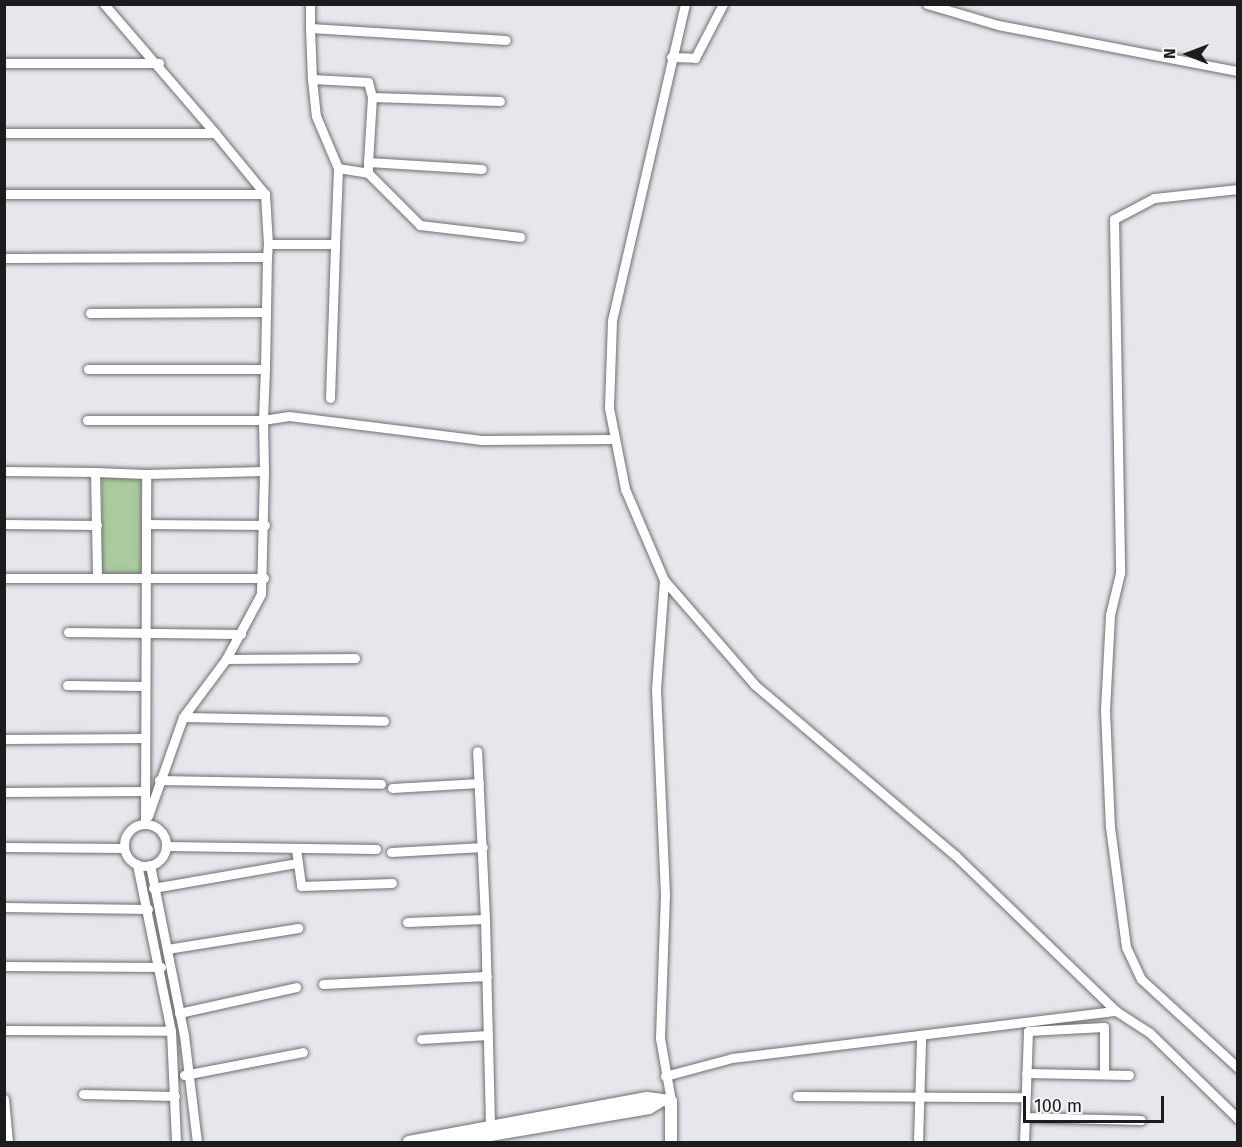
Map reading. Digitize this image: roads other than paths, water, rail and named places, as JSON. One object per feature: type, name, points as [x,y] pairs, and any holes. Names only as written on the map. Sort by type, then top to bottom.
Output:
[{"type":"street","points":[[104,4],[159,63],[266,194],[268,244],[263,420],[264,578],[241,634],[226,659],[183,717],[145,824]]},
{"type":"street","points":[[310,4],[312,79],[316,116],[338,168],[330,398]]},
{"type":"street","points":[[685,4],[612,321],[612,440],[625,489],[664,580],[756,685],[950,850],[1116,1011],[1150,1033],[1238,1119]]},
{"type":"street","points":[[674,57],[692,59],[723,4]]},
{"type":"street","points":[[927,4],[998,25],[1238,71]]},
{"type":"street","points":[[310,28],[506,40]]},
{"type":"street","points":[[4,63],[159,63]]},
{"type":"street","points":[[312,79],[368,82],[372,97],[368,173]]},
{"type":"street","points":[[372,97],[500,101]]},
{"type":"street","points":[[4,133],[215,133]]},
{"type":"street","points":[[368,162],[482,169]]},
{"type":"street","points":[[338,168],[368,173],[420,225],[520,237]]},
{"type":"street","points":[[1238,189],[1154,198],[1114,219],[1120,573],[1110,615],[1105,710],[1110,827],[1125,947],[1142,979],[1238,1068]]},
{"type":"street","points":[[4,194],[266,194]]},
{"type":"street","points":[[268,244],[335,244]]},
{"type":"street","points":[[4,258],[267,257]]},
{"type":"street","points":[[90,313],[266,312]]},
{"type":"street","points":[[88,369],[265,369]]},
{"type":"street","points":[[87,420],[263,420],[294,416],[482,440],[612,440]]},
{"type":"street","points":[[4,471],[146,474],[264,471]]},
{"type":"street","points":[[95,472],[97,578]]},
{"type":"street","points":[[145,824],[146,474]]},
{"type":"street","points":[[4,524],[97,525]]},
{"type":"street","points":[[146,524],[265,525]]},
{"type":"street","points":[[4,578],[264,578]]},
{"type":"street","points":[[664,580],[656,689],[665,894],[660,977],[665,1101],[671,1143]]},
{"type":"street","points":[[68,632],[241,634]]},
{"type":"street","points":[[226,659],[356,658]]},
{"type":"street","points":[[67,685],[146,686]]},
{"type":"street","points":[[183,717],[384,721]]},
{"type":"street","points":[[4,739],[145,738]]},
{"type":"street","points":[[477,751],[483,848],[490,1126]]},
{"type":"street","points":[[159,780],[381,784]]},
{"type":"street","points":[[392,788],[479,783]]},
{"type":"street","points":[[4,792],[145,791]]},
{"type":"street","points":[[124,848],[128,831],[145,824],[154,825],[166,846]]},
{"type":"street","points":[[166,846],[376,849]]},
{"type":"street","points":[[166,846],[150,865],[179,1013],[197,1143]]},
{"type":"street","points":[[4,847],[124,848]]},
{"type":"street","points":[[124,848],[137,864],[161,967],[175,1076],[176,1143]]},
{"type":"street","points":[[391,852],[483,848]]},
{"type":"street","points":[[296,849],[298,883],[304,887],[392,883]]},
{"type":"street","points":[[153,888],[296,863]]},
{"type":"street","points":[[137,864],[150,865]]},
{"type":"street","points":[[4,907],[148,909]]},
{"type":"street","points":[[407,922],[485,919]]},
{"type":"street","points":[[167,949],[298,928]]},
{"type":"street","points":[[4,966],[161,967]]},
{"type":"street","points":[[323,984],[487,976]]},
{"type":"street","points":[[179,1013],[296,987]]},
{"type":"street","points":[[665,1076],[732,1058],[921,1038],[1116,1011]]},
{"type":"street","points":[[1024,1143],[1028,1031],[1104,1027],[1104,1074]]},
{"type":"street","points":[[4,1030],[171,1031]]},
{"type":"street","points":[[421,1039],[488,1035]]},
{"type":"street","points":[[918,1143],[921,1038]]},
{"type":"street","points":[[175,1076],[303,1052]]},
{"type":"street","points":[[1026,1073],[1129,1075]]},
{"type":"street","points":[[83,1094],[175,1096]]},
{"type":"street","points":[[797,1096],[919,1094],[1025,1097]]},
{"type":"street","points":[[409,1143],[646,1098],[665,1101]]},
{"type":"street","points":[[4,1099],[8,1143]]},
{"type":"street","points":[[449,1143],[649,1108],[665,1101]]},
{"type":"street","points":[[1025,1117],[1141,1120]]}]
